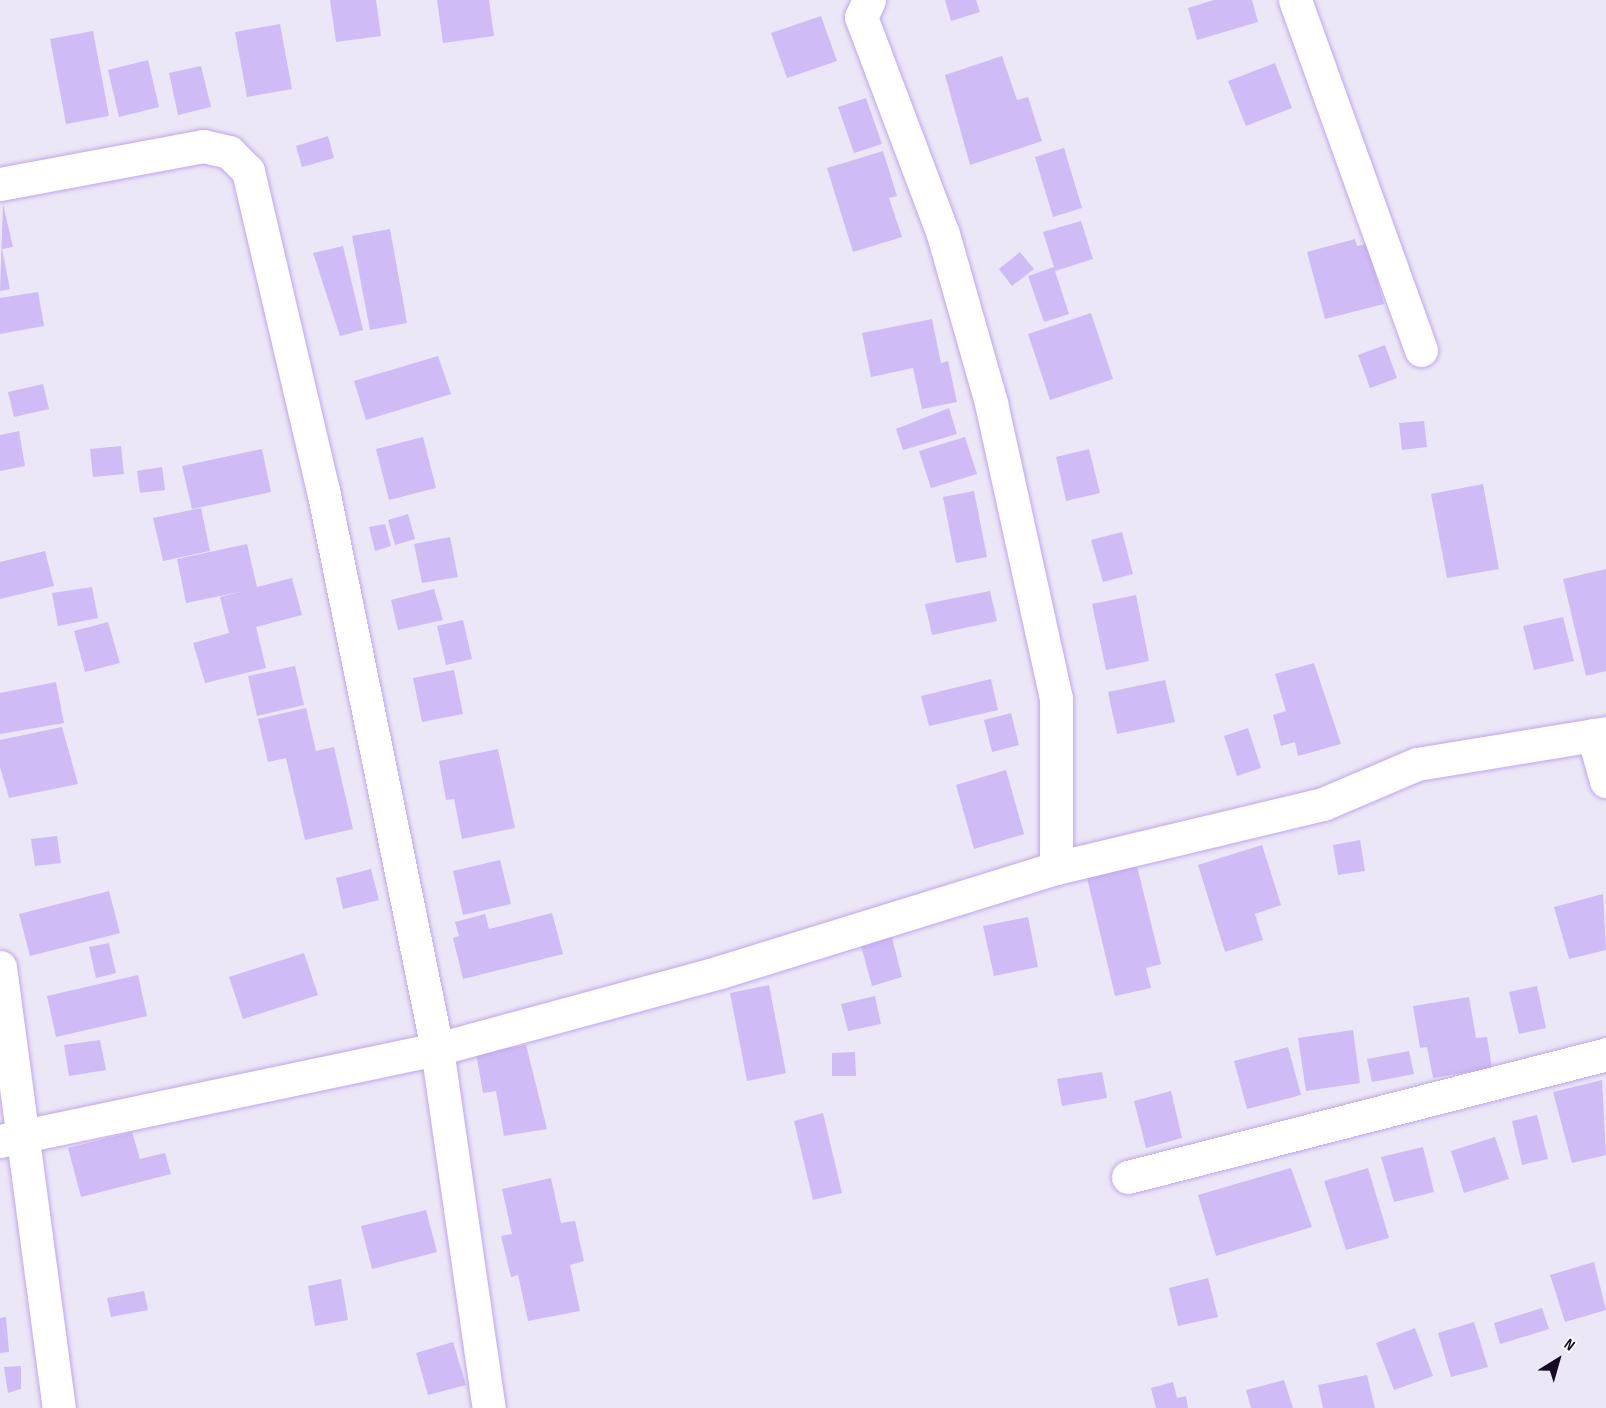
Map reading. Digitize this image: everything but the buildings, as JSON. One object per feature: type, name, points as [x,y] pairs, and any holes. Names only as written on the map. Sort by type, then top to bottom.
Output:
[{"type":"street","points":[[869,0],[861,17],[944,234],[991,403],[1056,698],[1056,868]]},
{"type":"street","points":[[1295,0],[1421,350]]},
{"type":"street","points":[[0,184],[203,146],[229,152],[249,171],[323,490],[437,1048],[489,1408]]},
{"type":"street","points":[[11,1140],[437,1048],[720,972],[1056,868],[1323,804],[1417,764],[1599,734],[1606,781]]},
{"type":"street","points":[[0,967],[11,1140],[59,1408]]},
{"type":"street","points":[[1128,1177],[1606,1054]]}]
